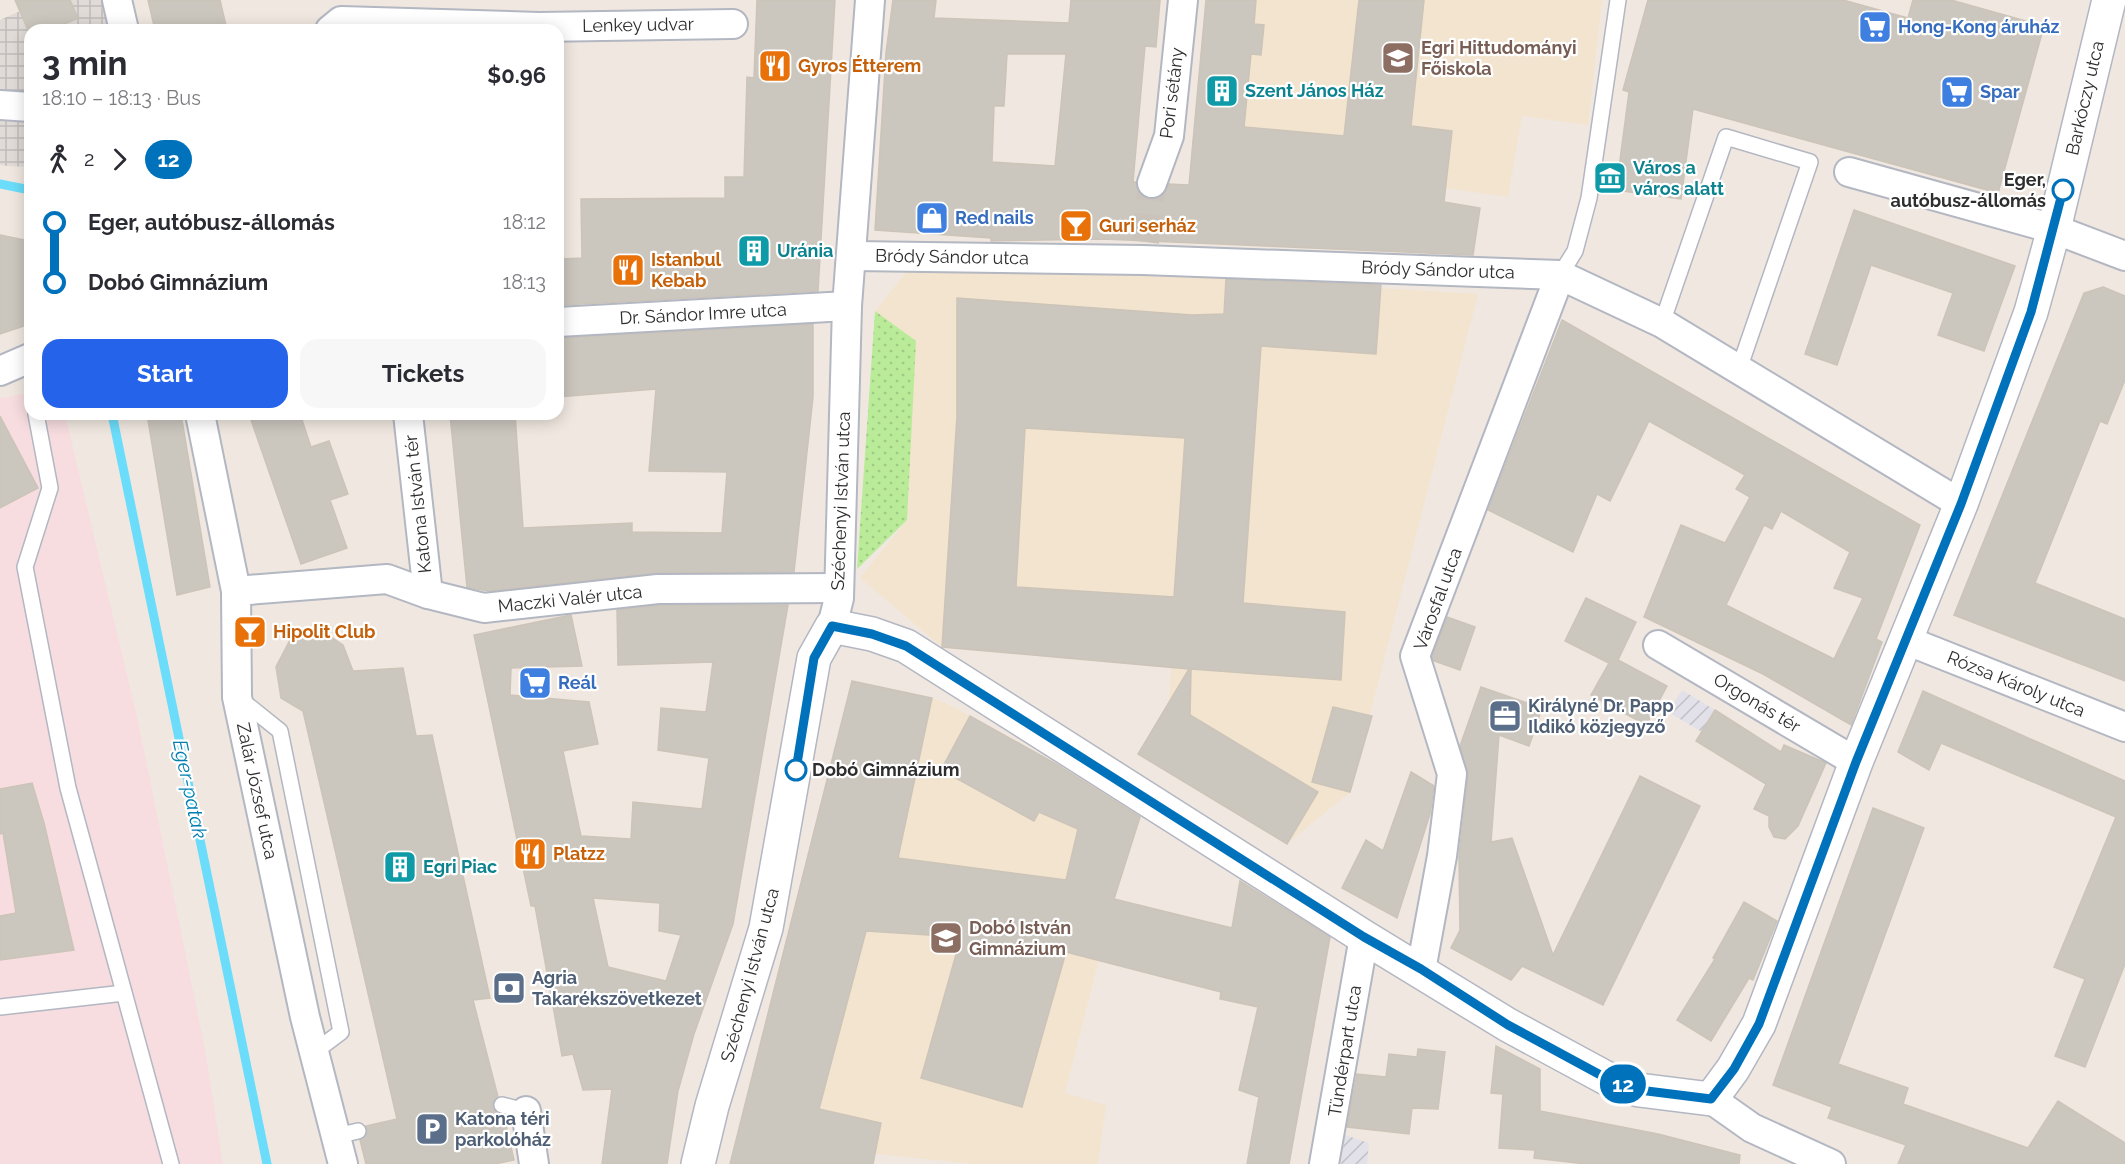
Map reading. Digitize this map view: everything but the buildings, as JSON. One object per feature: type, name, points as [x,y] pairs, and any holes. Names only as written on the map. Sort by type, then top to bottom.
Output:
[{"type":"street","points":[[117,0],[123,24]]},
{"type":"street","name":"Széchenyi István utca","points":[[698,1164],[712,1106],[766,928],[814,658],[832,626],[839,598],[837,588],[847,306],[870,0]]},
{"type":"street","name":"Pori sétány","points":[[1152,183],[1169,135],[1183,0]]},
{"type":"street","name":"Barkóczy utca","points":[[1711,1099],[1734,1069],[1759,1024],[1856,762],[1908,641],[1961,504],[2031,312],[2054,229],[2109,0]]},
{"type":"street","name":"Lenkey udvar","points":[[337,24],[341,21],[440,24]]},
{"type":"street","name":"Lenkey udvar","points":[[564,27],[734,24]]},
{"type":"street","points":[[0,105],[24,107]]},
{"type":"street","points":[[1848,172],[2054,229],[2125,256]]},
{"type":"street","name":"Bródy Sándor utca","points":[[852,256],[1144,251],[1560,274],[1662,323],[1961,504]]},
{"type":"street","name":"Városfal utca","points":[[1421,969],[1442,855],[1452,774],[1415,656],[1560,274]]},
{"type":"street","name":"Dr. Sándor Imre utca","points":[[564,322],[847,306]]},
{"type":"street","points":[[0,371],[24,361]]},
{"type":"street","name":"Zalár József utca","points":[[201,420],[236,591],[237,697],[313,1053],[347,1133],[343,1164]]},
{"type":"street","name":"Katona István tér","points":[[409,420],[428,594]]},
{"type":"street","name":"Maczki Valér utca","points":[[236,591],[387,579],[428,594],[484,608],[658,590],[837,588]]},
{"type":"street","points":[[832,626],[872,634],[906,646],[1364,937],[1421,969],[1508,1025],[1606,1078],[1639,1090],[1711,1099],[1752,1128],[1831,1164]]},
{"type":"street","name":"Rózsa Károly utca","points":[[1908,641],[2125,727]]},
{"type":"street","name":"Orgonás tér","points":[[1658,645],[1856,762]]},
{"type":"street","name":"Tündérpart utca","points":[[1324,1164],[1364,937]]},
{"type":"street","points":[[514,1108],[534,1164]]},
{"type":"lane","points":[[1560,274],[1575,250],[1589,198],[1618,0]]},
{"type":"lane","points":[[1662,323],[1726,137],[1810,162],[1739,369]]},
{"type":"lane","points":[[37,420],[50,488],[25,567],[68,788],[171,1164]]},
{"type":"lane","points":[[237,697],[280,731],[341,1032],[313,1053]]},
{"type":"lane","points":[[0,1007],[124,993]]},
{"type":"shaded area","points":[[70,0],[118,0],[124,24],[55,24]]},
{"type":"shaded area","name":"Egri Hittudományi Főiskola","points":[[1206,0],[1602,0],[1588,125],[1522,116],[1508,197],[1325,171],[1191,156]]},
{"type":"shaded area","points":[[20,11],[25,24],[24,167],[0,165],[0,20]]},
{"type":"shaded area","points":[[916,260],[1478,294],[1350,792],[1287,844],[1138,754],[1169,702],[1171,668],[942,647],[860,578],[907,520],[915,341],[875,311]]},
{"type":"shaded area","points":[[24,394],[24,420],[66,420],[138,721],[205,1049],[223,1164],[0,1164],[0,398]]},
{"type":"shaded area","name":"Dobó István Gimnázium","points":[[852,681],[932,698],[952,706],[1142,813],[1117,889],[1086,884],[1100,955],[1065,1093],[1106,1105],[1098,1164],[975,1164],[875,1154],[819,1109],[835,1053],[763,1039]]},
{"type":"shaded area","points":[[1682,690],[1715,710],[1702,732],[1668,712]]},
{"type":"shaded area","points":[[1345,1135],[1369,1143],[1367,1164],[1341,1164]]},
{"type":"green space","points":[[875,311],[916,341],[907,520],[857,569]]},
{"type":"waterway","name":"Eger-patak","points":[[0,184],[24,189]]},
{"type":"waterway","name":"Eger-patak","points":[[113,420],[267,1164]]},
{"type":"tunnel","points":[[1145,242],[1152,183]]},
{"type":"bus line","name":"12","points":[[796,770],[814,658],[832,626],[872,634],[906,646],[1024,723],[1508,1025],[1606,1078],[1639,1090],[1711,1099],[1734,1069],[1759,1024],[1856,762],[1908,641],[2031,312],[2063,190]]},
{"type":"place","name":"Hong-Kong áruház","points":[[1875,27]]},
{"type":"place","name":"Egri Hittudományi Főiskola","points":[[1398,58]]},
{"type":"place","name":"Gyros Étterem","points":[[775,66]]},
{"type":"place","name":"Szent János Ház","points":[[1222,91]]},
{"type":"place","name":"Spar","points":[[1957,92]]},
{"type":"place","name":"Város a város alatt","points":[[1610,178]]},
{"type":"place","name":"Eger, autóbusz-állomás","points":[[2063,190]]},
{"type":"place","name":"Red nails","points":[[932,218]]},
{"type":"place","name":"Guri serház","points":[[1076,226]]},
{"type":"place","name":"Uránia","points":[[754,251]]},
{"type":"place","name":"Istanbul Kebab","points":[[628,270]]},
{"type":"place","name":"Hipolit Club","points":[[250,632]]},
{"type":"place","name":"Reál","points":[[535,683]]},
{"type":"place","name":"Királyné Dr. Papp Ildikó közjegyző","points":[[1505,716]]},
{"type":"place","name":"Dobó Gimnázium","points":[[796,770]]},
{"type":"place","name":"Platzz","points":[[530,854]]},
{"type":"place","name":"Egri Piac","points":[[400,867]]},
{"type":"place","name":"Dobó István Gimnázium","points":[[946,938]]},
{"type":"place","name":"Agria Takarékszövetkezet","points":[[509,988]]},
{"type":"place","name":"Katona téri parkolóház","points":[[432,1129]]}]
